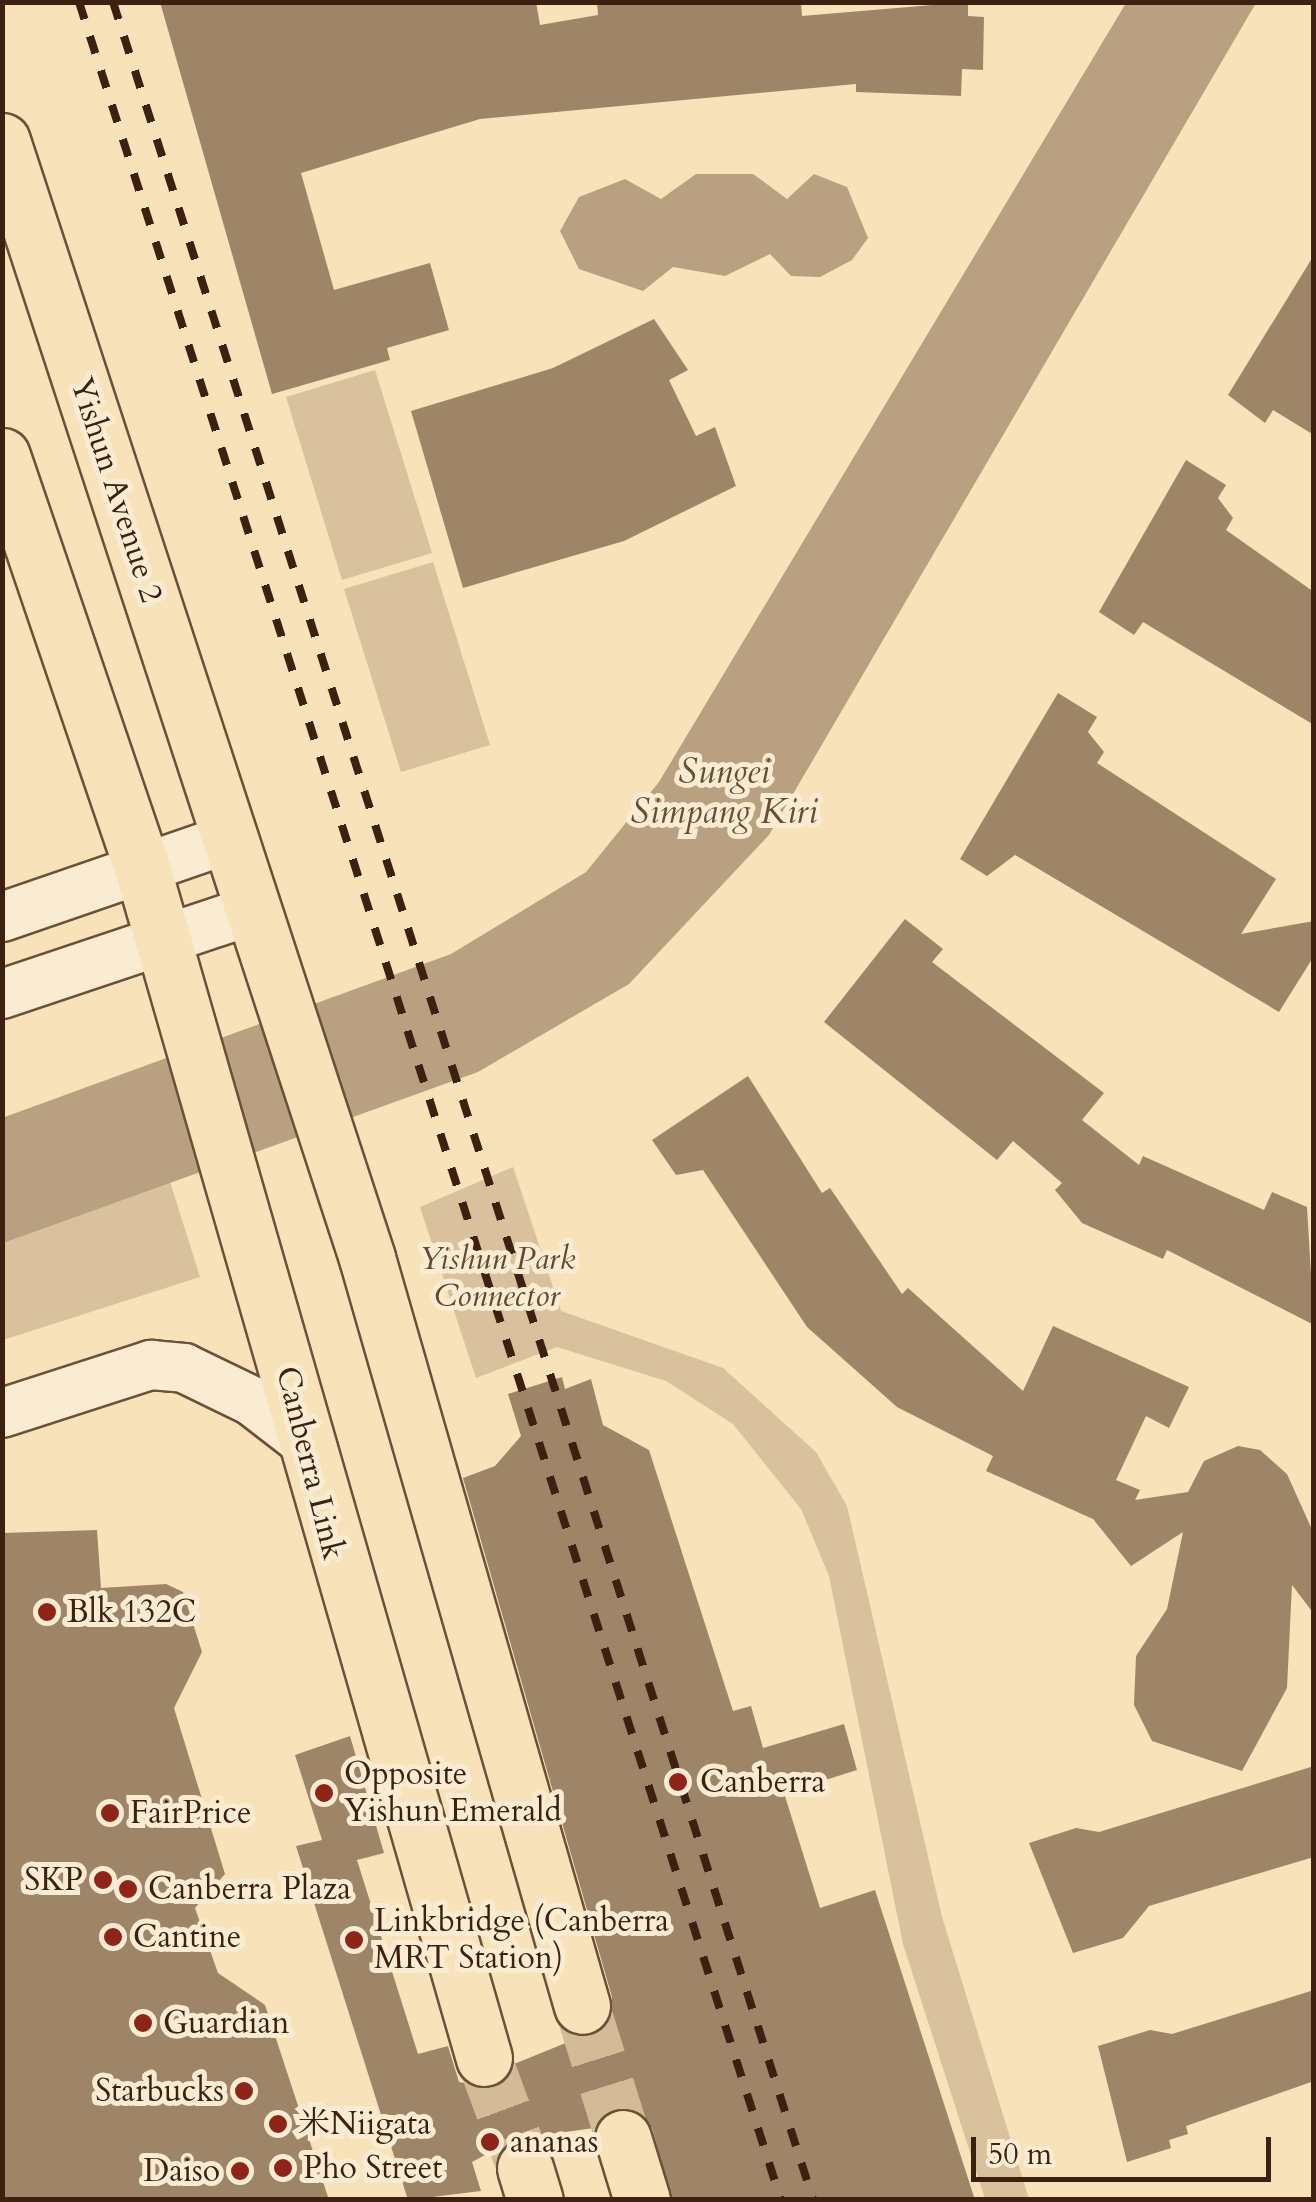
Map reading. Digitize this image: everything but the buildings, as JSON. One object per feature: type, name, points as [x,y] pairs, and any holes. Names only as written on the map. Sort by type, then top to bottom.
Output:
[{"type":"main road","name":"Yishun Avenue 2","points":[[2,141],[232,838]]},
{"type":"main road","points":[[2,456],[142,867]]},
{"type":"main road","points":[[232,838],[356,1229],[582,2006]]},
{"type":"main road","name":"Canberra Link","points":[[142,867],[163,954],[254,1246],[305,1442],[484,2058]]},
{"type":"main road","points":[[623,2138],[642,2200]]},
{"type":"street","points":[[2,917],[232,838]]},
{"type":"street","points":[[2,994],[163,954],[260,920]]},
{"type":"street","points":[[2,1412],[151,1365],[184,1368],[252,1401],[305,1442]]},
{"type":"green space","points":[[375,370],[432,553],[342,580],[286,397]]},
{"type":"green space","points":[[433,562],[490,745],[401,772],[344,589]]},
{"type":"green space","points":[[150,1118],[200,1277],[3,1340],[2,1165]]},
{"type":"green space","name":"Yishun Park Connector","points":[[513,1167],[561,1311],[723,1368],[816,1452],[847,1506],[942,1917],[1029,2199],[985,2199],[903,1944],[829,1576],[801,1509],[733,1424],[666,1381],[557,1347],[476,1378],[420,1207]]},
{"type":"water","name":"Sungei Simpang Kiri","points":[[1126,3],[1256,3],[769,835],[629,984],[478,1072],[3,1243],[2,1118],[451,954],[586,872],[659,782]]},
{"type":"water","points":[[696,174],[753,174],[787,199],[814,174],[847,187],[868,238],[852,260],[820,277],[791,276],[770,254],[725,276],[673,267],[643,291],[579,269],[560,231],[579,197],[625,179],[661,199]]},
{"type":"tunnel","points":[[582,2006],[623,2138]]},
{"type":"tunnel","points":[[484,2058],[525,2168]]},
{"type":"railway","points":[[79,2],[781,2200]]},
{"type":"railway","points":[[113,2],[813,2200]]},
{"type":"place","name":"Blk 132C","points":[[47,1612]]},
{"type":"place","name":"Canberra","points":[[678,1782]]},
{"type":"place","name":"Opposite Yishun Emerald","points":[[324,1793]]},
{"type":"place","name":"FairPrice","points":[[110,1813]]},
{"type":"place","name":"SKP","points":[[103,1880]]},
{"type":"place","name":"Canberra Plaza","points":[[128,1889]]},
{"type":"place","name":"Cantine","points":[[113,1937]]},
{"type":"place","name":"Linkbridge (Canberra MRT Station)","points":[[354,1940]]},
{"type":"place","name":"Guardian","points":[[143,2023]]},
{"type":"place","name":"Starbucks","points":[[244,2091]]},
{"type":"place","name":"米Niigata","points":[[278,2124]]},
{"type":"place","name":"ananas","points":[[490,2142]]},
{"type":"place","name":"Pho Street","points":[[283,2168]]},
{"type":"place","name":"Daiso","points":[[240,2171]]}]
